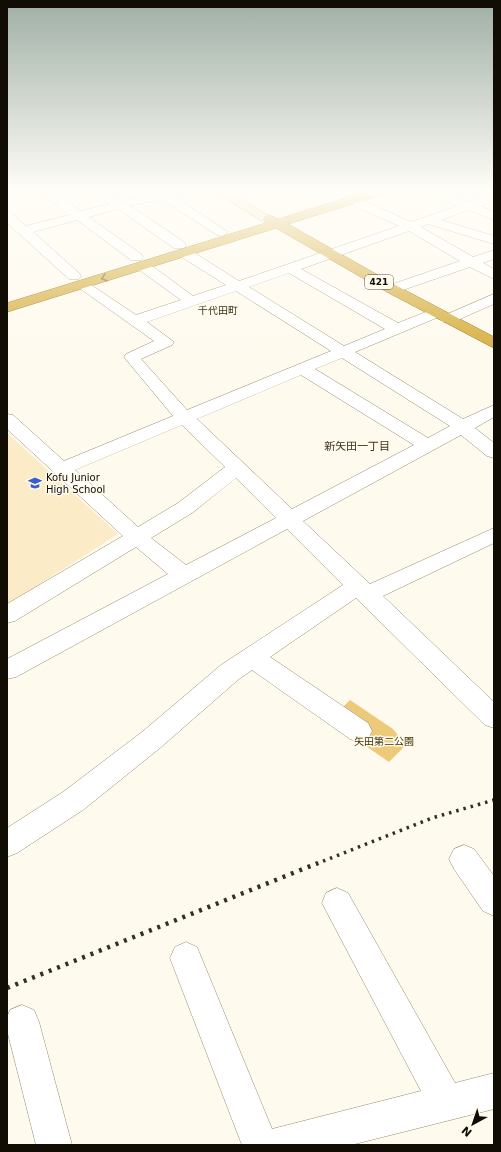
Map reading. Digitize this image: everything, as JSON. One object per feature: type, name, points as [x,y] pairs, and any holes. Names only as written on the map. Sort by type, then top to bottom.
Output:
[{"type":"highway","points":[[182,249],[192,245]]},
{"type":"highway","points":[[7,308],[78,281],[196,245]]},
{"type":"highway","name":"421","points":[[314,245],[392,289],[494,343]]},
{"type":"highway","points":[[7,297],[78,281]]},
{"type":"street","points":[[38,245],[78,281],[166,342],[132,357],[138,366],[159,387],[171,404],[184,417],[361,591],[494,718]]},
{"type":"street","points":[[117,245],[191,301]]},
{"type":"street","points":[[176,245],[463,427],[494,452]]},
{"type":"street","points":[[134,321],[356,245]]},
{"type":"street","points":[[442,245],[494,275]]},
{"type":"street","points":[[392,289],[494,254]]},
{"type":"street","points":[[290,268],[396,329]]},
{"type":"street","points":[[63,468],[396,329],[442,316],[494,298]]},
{"type":"street","points":[[301,368],[429,446]]},
{"type":"street","points":[[7,670],[289,521],[494,410]]},
{"type":"street","points":[[7,419],[63,468],[136,536],[185,576]]},
{"type":"street","points":[[7,615],[136,536],[185,508],[236,468]]},
{"type":"street","points":[[7,844],[73,801],[151,740],[230,672],[252,657],[361,591],[494,535]]},
{"type":"street","points":[[252,657],[359,731]]},
{"type":"street","points":[[464,859],[494,901]]},
{"type":"street","points":[[337,903],[447,1104]]},
{"type":"street","points":[[186,958],[260,1145]]},
{"type":"street","points":[[22,1022],[54,1145]]},
{"type":"street","points":[[278,1145],[447,1104],[494,1091]]},
{"type":"shaded area","name":"Kofu Junior High School","points":[[7,433],[118,534],[7,605]]},
{"type":"green space","name":"矢田第二公園","points":[[350,700],[393,729],[406,745],[389,762],[357,740],[342,708]]},
{"type":"railway","points":[[316,864],[432,818],[494,800]]},
{"type":"railway","points":[[7,988],[318,863]]},
{"type":"place","name":"Kofu Junior High School","points":[[35,483]]},
{"type":"district","name":"千代田町","points":[[218,310]]},
{"type":"district","name":"新矢田一丁目","points":[[357,446]]}]
